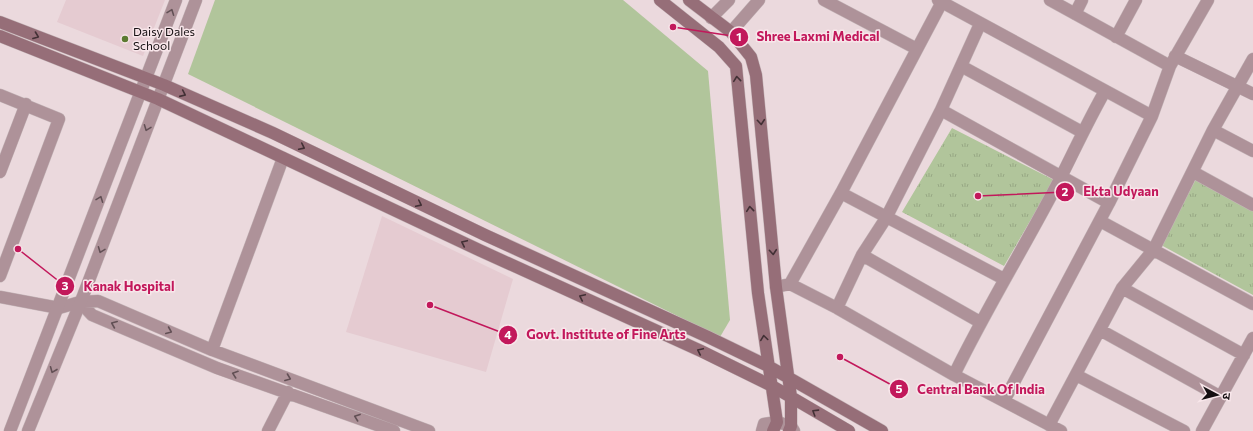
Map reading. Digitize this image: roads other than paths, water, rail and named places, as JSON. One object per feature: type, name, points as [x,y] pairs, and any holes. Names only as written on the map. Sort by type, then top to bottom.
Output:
[{"type":"main road","points":[[660,0],[719,47],[736,66],[758,293],[772,386],[775,426]]},
{"type":"main road","points":[[689,0],[731,32],[751,57],[756,75],[776,287],[791,397],[791,429]]},
{"type":"main road","points":[[0,22],[164,85],[273,133],[485,236],[708,337],[768,366],[882,431]]},
{"type":"main road","points":[[0,36],[158,98],[478,250],[701,351],[772,386],[849,431]]},
{"type":"street","points":[[10,431],[59,308],[176,0]]},
{"type":"street","points":[[28,431],[80,302],[196,0]]},
{"type":"street","points":[[711,18],[728,0]]},
{"type":"street","points":[[731,32],[759,0]]},
{"type":"street","points":[[824,0],[917,49]]},
{"type":"street","points":[[1050,0],[1116,38],[1237,86],[1253,94]]},
{"type":"street","points":[[1075,14],[1082,0]]},
{"type":"street","points":[[1116,38],[1136,0]]},
{"type":"street","points":[[1004,401],[1100,221],[1152,116],[1172,61],[1208,0]]},
{"type":"street","points":[[790,284],[841,193],[941,1],[980,24],[1152,116]]},
{"type":"street","points":[[837,308],[862,255],[886,218],[941,110],[980,24]]},
{"type":"street","points":[[1049,425],[1122,288],[1154,249],[1193,172],[1212,130],[1253,59]]},
{"type":"street","points":[[961,66],[1082,132]]},
{"type":"street","points":[[954,375],[980,322],[1062,175],[1082,132],[1105,91]]},
{"type":"street","points":[[0,95],[26,104],[59,119],[0,276]]},
{"type":"street","points":[[0,172],[26,104]]},
{"type":"street","points":[[941,110],[1062,175],[1109,203]]},
{"type":"street","points":[[1212,130],[1253,151]]},
{"type":"street","points":[[212,350],[283,158]]},
{"type":"street","points":[[1193,172],[1253,205]]},
{"type":"street","points":[[841,193],[1004,279]]},
{"type":"street","points":[[1100,221],[1253,304]]},
{"type":"street","points":[[862,255],[980,322]]},
{"type":"street","points":[[776,287],[790,284],[837,308],[954,375],[1061,431]]},
{"type":"street","points":[[1122,288],[1244,355]]},
{"type":"street","points":[[0,297],[59,308],[80,302],[98,301],[212,350],[429,431]]},
{"type":"street","points":[[80,302],[92,315],[217,368],[394,431]]},
{"type":"street","points":[[1100,330],[1221,397]]},
{"type":"street","points":[[1202,431],[1253,338]]},
{"type":"street","points":[[1076,375],[1184,431]]},
{"type":"street","points":[[268,431],[288,392]]},
{"type":"street","points":[[762,431],[764,424],[791,429]]},
{"type":"place","name":"Shree Laxmi Medical","points":[[673,27]]},
{"type":"place","name":"Daisy Dales School","points":[[125,39]]},
{"type":"place","name":"Ekta Udyaan","points":[[978,196]]},
{"type":"place","name":"Kanak Hospital","points":[[18,249]]},
{"type":"place","name":"Govt. Institute of Fine Arts","points":[[430,305]]},
{"type":"place","name":"Central Bank Of India","points":[[840,357]]}]
